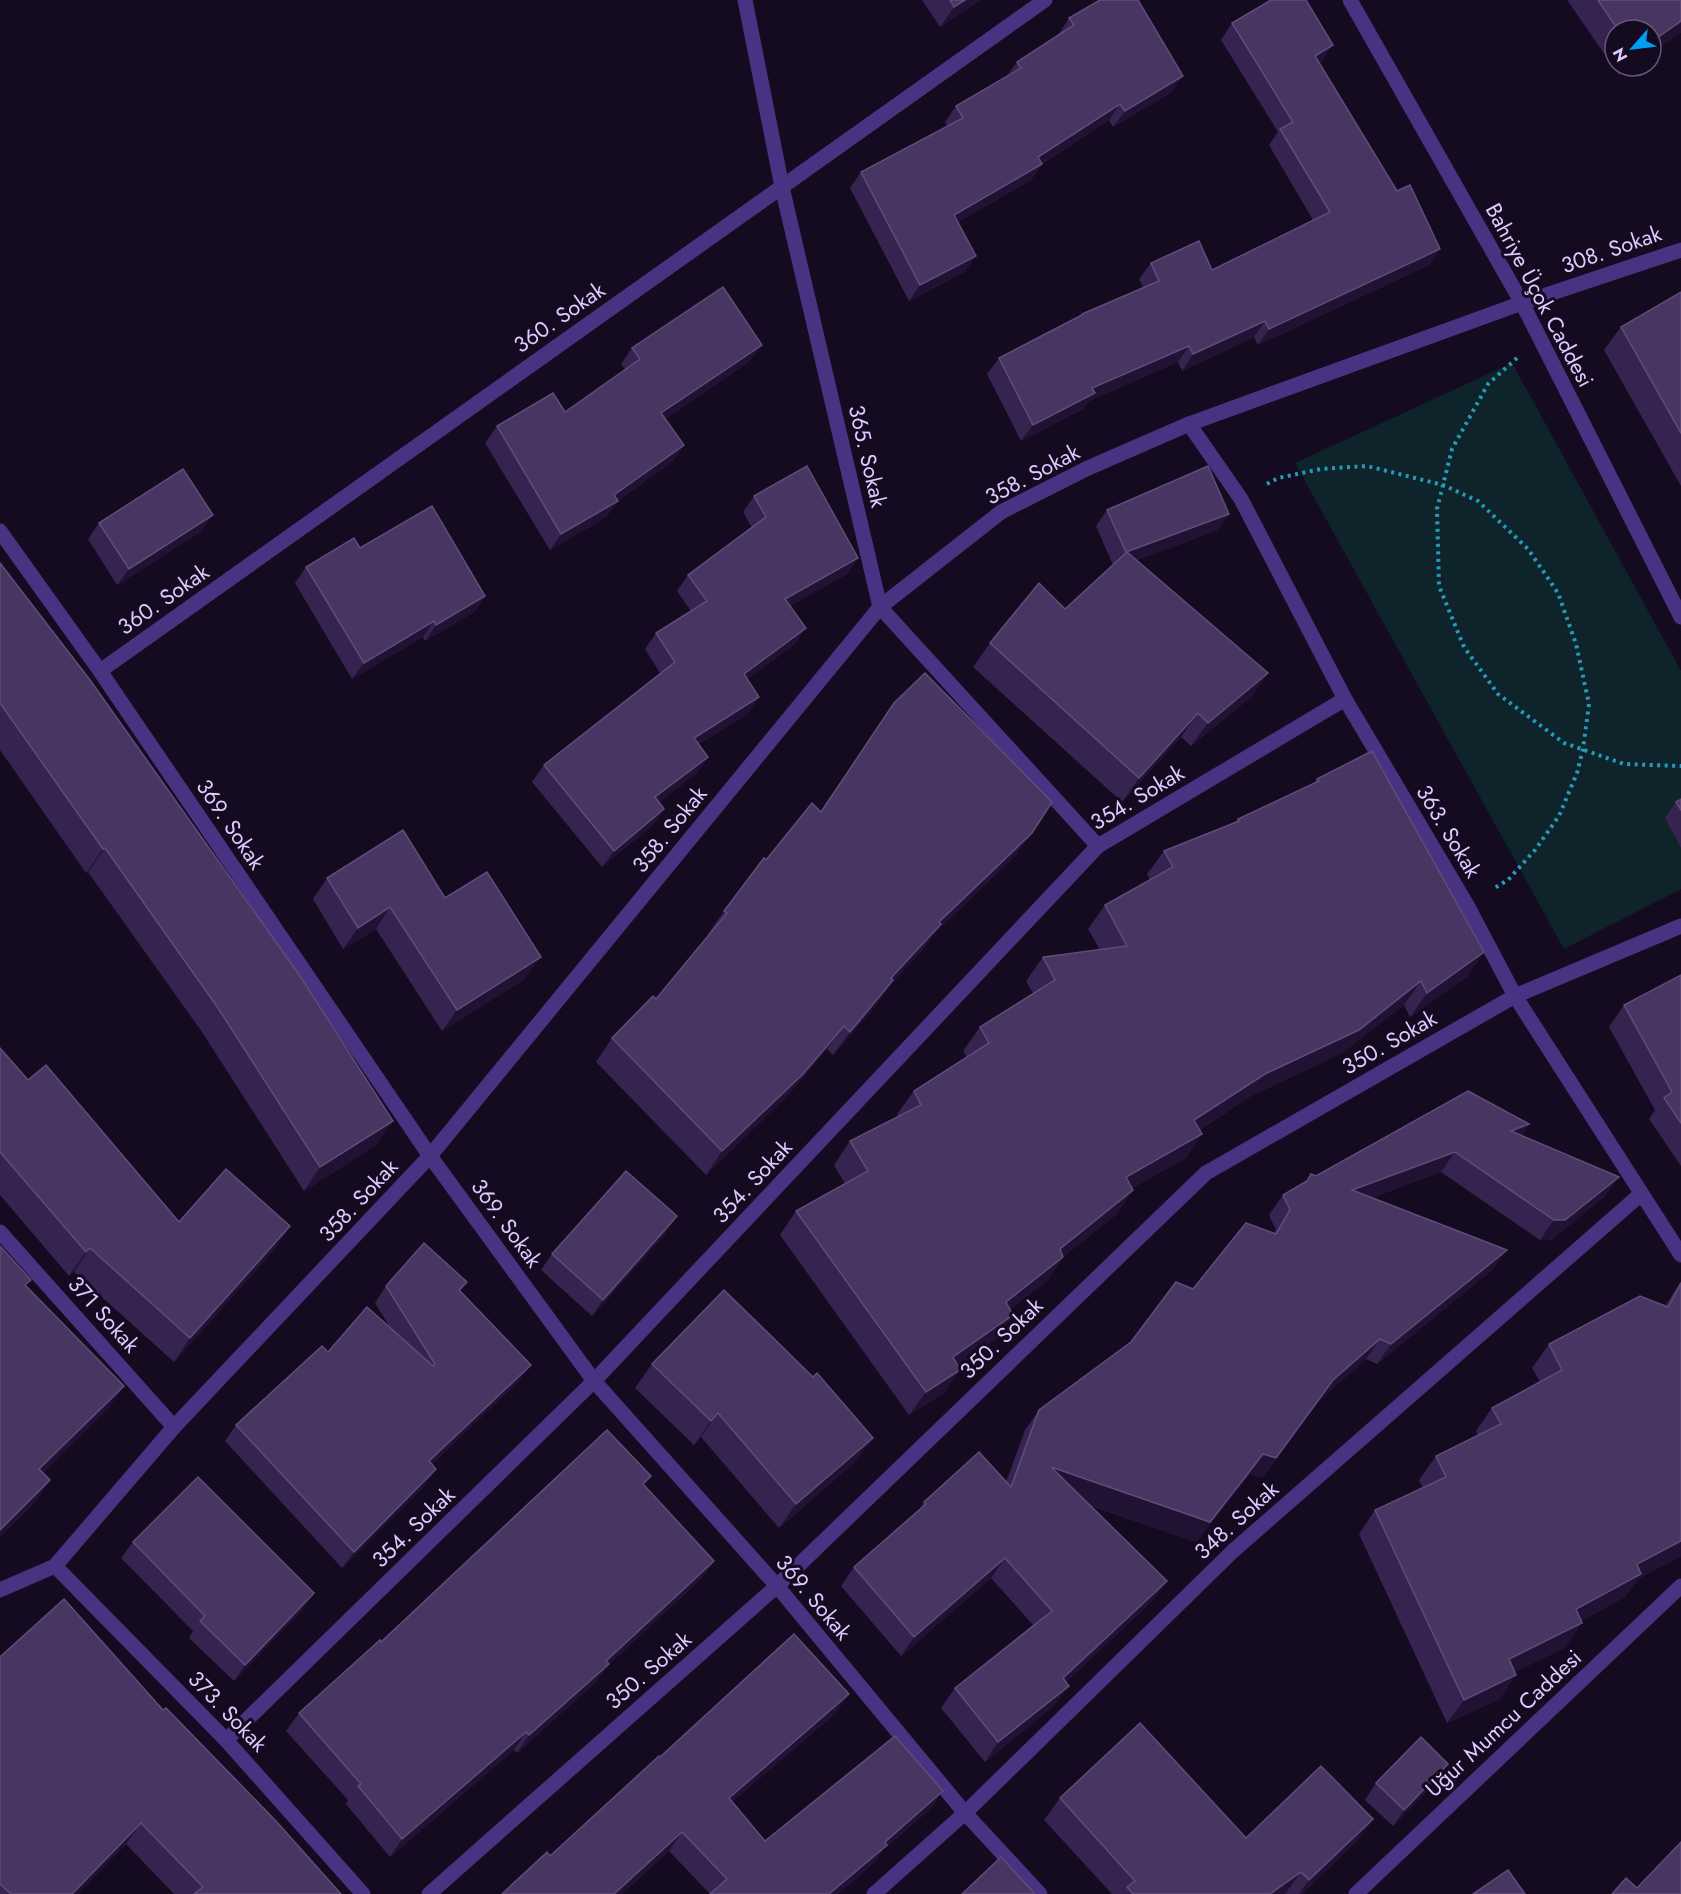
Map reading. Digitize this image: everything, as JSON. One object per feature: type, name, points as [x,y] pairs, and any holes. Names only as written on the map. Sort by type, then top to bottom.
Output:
[{"type":"street","name":"365. Sokak","points":[[745,0],[782,187],[880,607],[1098,846]]},
{"type":"street","name":"360. Sokak","points":[[100,671],[1045,0]]},
{"type":"street","name":"Bahriye Üçok Caddesi","points":[[1350,0],[1522,303],[1677,601],[1681,617]]},
{"type":"street","name":"308. Sokak","points":[[1522,303],[1681,250]]},
{"type":"street","name":"358. Sokak","points":[[0,1590],[54,1566],[174,1427],[430,1156],[880,607],[1001,512],[1088,468],[1189,424],[1522,303]]},
{"type":"street","name":"363. Sokak","points":[[1189,424],[1241,499],[1345,699],[1467,905],[1515,996],[1681,1255]]},
{"type":"street","name":"369. Sokak","points":[[0,531],[100,671],[430,1156],[594,1381],[777,1586],[964,1813],[1040,1894]]},
{"type":"street","name":"354. Sokak","points":[[226,1740],[594,1381],[1098,846],[1345,699]]},
{"type":"street","name":"350. Sokak","points":[[429,1894],[777,1586],[1206,1173],[1515,996],[1681,926]]},
{"type":"street","name":"348. Sokak","points":[[874,1894],[964,1813],[1233,1551],[1641,1194]]},
{"type":"street","name":"371 Sokak","points":[[0,1232],[174,1427]]},
{"type":"street","name":"373. Sokak","points":[[54,1566],[226,1740],[363,1894]]},
{"type":"street","name":"Uğur Mumcu Caddesi","points":[[1356,1894],[1681,1586]]},
{"type":"path","points":[[1540,337],[1488,384],[1452,449],[1437,509],[1439,586],[1464,647],[1498,693],[1564,743],[1624,764],[1675,768],[1681,766]]},
{"type":"path","points":[[1241,499],[1278,478],[1321,469],[1368,466],[1443,485],[1478,501],[1528,549],[1558,593],[1576,644],[1589,704],[1577,773],[1559,816],[1535,850],[1508,880],[1467,905]]},
{"type":"shaded area","points":[[1512,363],[1681,671],[1681,889],[1564,949],[1295,463]]},
{"type":"building","points":[[950,0],[965,0],[954,7]]},
{"type":"building","points":[[1100,0],[1138,0],[1183,76],[1125,111],[1120,104],[1038,157],[1042,164],[954,215],[976,256],[920,285],[861,172],[963,118],[956,106],[1021,68],[1017,62],[1074,25],[1069,18]]},
{"type":"building","points":[[1271,0],[1306,0],[1333,45],[1315,56],[1397,191],[1410,185],[1440,249],[1269,329],[1265,321],[1193,354],[1189,346],[1092,388],[1095,393],[1033,425],[999,358],[1082,314],[1159,281],[1151,263],[1199,241],[1212,270],[1330,212],[1280,129],[1293,122],[1232,23]]},
{"type":"building","points":[[1598,0],[1681,0],[1681,21],[1663,34],[1663,18],[1610,18]]},
{"type":"building","points":[[723,287],[762,345],[661,413],[684,445],[614,495],[618,501],[561,534],[497,426],[553,393],[565,412],[640,359],[632,348]]},
{"type":"building","points":[[1681,292],[1681,433],[1621,327]]},
{"type":"building","points":[[807,466],[858,558],[785,599],[806,628],[744,674],[759,697],[694,738],[708,757],[655,797],[664,809],[614,851],[544,765],[675,662],[656,633],[707,601],[688,575],[766,517],[754,496]]},
{"type":"building","points":[[1208,466],[1229,514],[1126,552],[1107,510]]},
{"type":"building","points":[[183,469],[213,515],[129,569],[99,523]]},
{"type":"building","points":[[432,506],[485,596],[436,625],[434,621],[364,663],[306,567],[354,538],[360,548]]},
{"type":"building","points":[[1127,552],[1268,673],[1208,723],[1198,713],[1139,778],[990,643],[1039,583],[1065,609]]},
{"type":"building","points":[[0,563],[90,680],[300,976],[393,1121],[320,1167],[218,1008],[0,703]]},
{"type":"building","points":[[925,673],[1052,802],[1032,833],[939,922],[941,924],[891,978],[893,980],[850,1032],[844,1026],[803,1074],[722,1151],[612,1038],[653,996],[656,999],[727,913],[724,911],[764,858],[766,860],[812,803],[821,812],[894,703]]},
{"type":"building","points":[[1372,751],[1484,952],[1427,993],[1421,981],[1359,1030],[1265,1074],[1194,1120],[1202,1134],[1126,1177],[1133,1190],[1060,1249],[1063,1257],[1006,1302],[1013,1315],[953,1357],[960,1370],[926,1392],[796,1211],[868,1171],[850,1141],[921,1105],[914,1091],[989,1043],[980,1027],[1055,980],[1043,957],[1127,946],[1105,905],[1173,867],[1164,851],[1239,821],[1238,819],[1319,781],[1317,779]]},
{"type":"building","points":[[1681,799],[1681,810],[1676,802]]},
{"type":"building","points":[[403,830],[445,898],[487,872],[541,957],[457,1010],[390,907],[358,928],[327,878]]},
{"type":"building","points":[[1681,975],[1681,1123],[1664,1098],[1672,1092],[1624,1005]]},
{"type":"building","points":[[0,1048],[28,1080],[46,1065],[179,1222],[226,1169],[290,1226],[190,1338],[90,1248],[86,1252],[0,1152]]},
{"type":"building","points":[[1468,1091],[1529,1124],[1511,1131],[1619,1177],[1565,1220],[1554,1220],[1455,1152],[1352,1190],[1507,1250],[1391,1344],[1380,1339],[1333,1380],[1276,1458],[1263,1454],[1210,1522],[1051,1467],[1167,1581],[1063,1678],[1069,1686],[998,1742],[955,1688],[1052,1611],[1005,1558],[914,1637],[854,1567],[926,1504],[924,1502],[979,1452],[1011,1487],[1039,1410],[1131,1342],[1176,1282],[1193,1289],[1246,1223],[1276,1234],[1290,1210],[1283,1195],[1307,1181],[1311,1174],[1316,1176]]},
{"type":"building","points":[[626,1171],[677,1216],[603,1300],[552,1254]]},
{"type":"building","points":[[424,1243],[467,1282],[459,1290],[531,1365],[429,1461],[436,1469],[354,1552],[236,1425],[322,1346],[328,1352],[367,1307],[433,1366],[435,1364],[386,1286]]},
{"type":"building","points":[[0,1246],[31,1280],[25,1285],[124,1386],[39,1469],[50,1480],[0,1530]]},
{"type":"building","points":[[1681,1283],[1681,1541],[1637,1564],[1641,1574],[1576,1609],[1582,1623],[1509,1659],[1516,1675],[1464,1700],[1375,1510],[1446,1477],[1436,1456],[1501,1424],[1492,1408],[1562,1370],[1549,1344],[1640,1296],[1668,1307]]},
{"type":"building","points":[[724,1290],[813,1377],[817,1373],[873,1438],[796,1504],[718,1413],[711,1421],[652,1364]]},
{"type":"building","points":[[607,1430],[651,1476],[643,1484],[714,1561],[606,1661],[609,1664],[529,1735],[526,1732],[402,1839],[358,1786],[361,1784],[299,1713],[380,1640],[381,1642]]},
{"type":"building","points":[[198,1477],[314,1593],[245,1665],[200,1621],[205,1616],[133,1542]]},
{"type":"building","points":[[64,1599],[163,1710],[166,1708],[276,1821],[341,1894],[194,1894],[203,1887],[141,1823],[72,1894],[11,1894],[0,1884],[0,1657]]},
{"type":"building","points":[[794,1634],[849,1694],[729,1798],[765,1841],[895,1736],[943,1791],[885,1842],[887,1845],[829,1894],[710,1894],[727,1879],[682,1832],[614,1894],[502,1894],[547,1852],[550,1856]]},
{"type":"building","points":[[1140,1723],[1246,1838],[1321,1766],[1373,1819],[1309,1880],[1301,1872],[1270,1894],[1133,1894],[1127,1887],[1135,1881],[1060,1798]]},
{"type":"building","points":[[1421,1737],[1448,1764],[1404,1810],[1376,1783]]},
{"type":"building","points":[[1681,1842],[1681,1894],[1612,1894],[1626,1878],[1637,1888]]},
{"type":"building","points":[[1001,1857],[1035,1894],[962,1894]]},
{"type":"building","points":[[1508,1870],[1525,1894],[1473,1894]]}]
